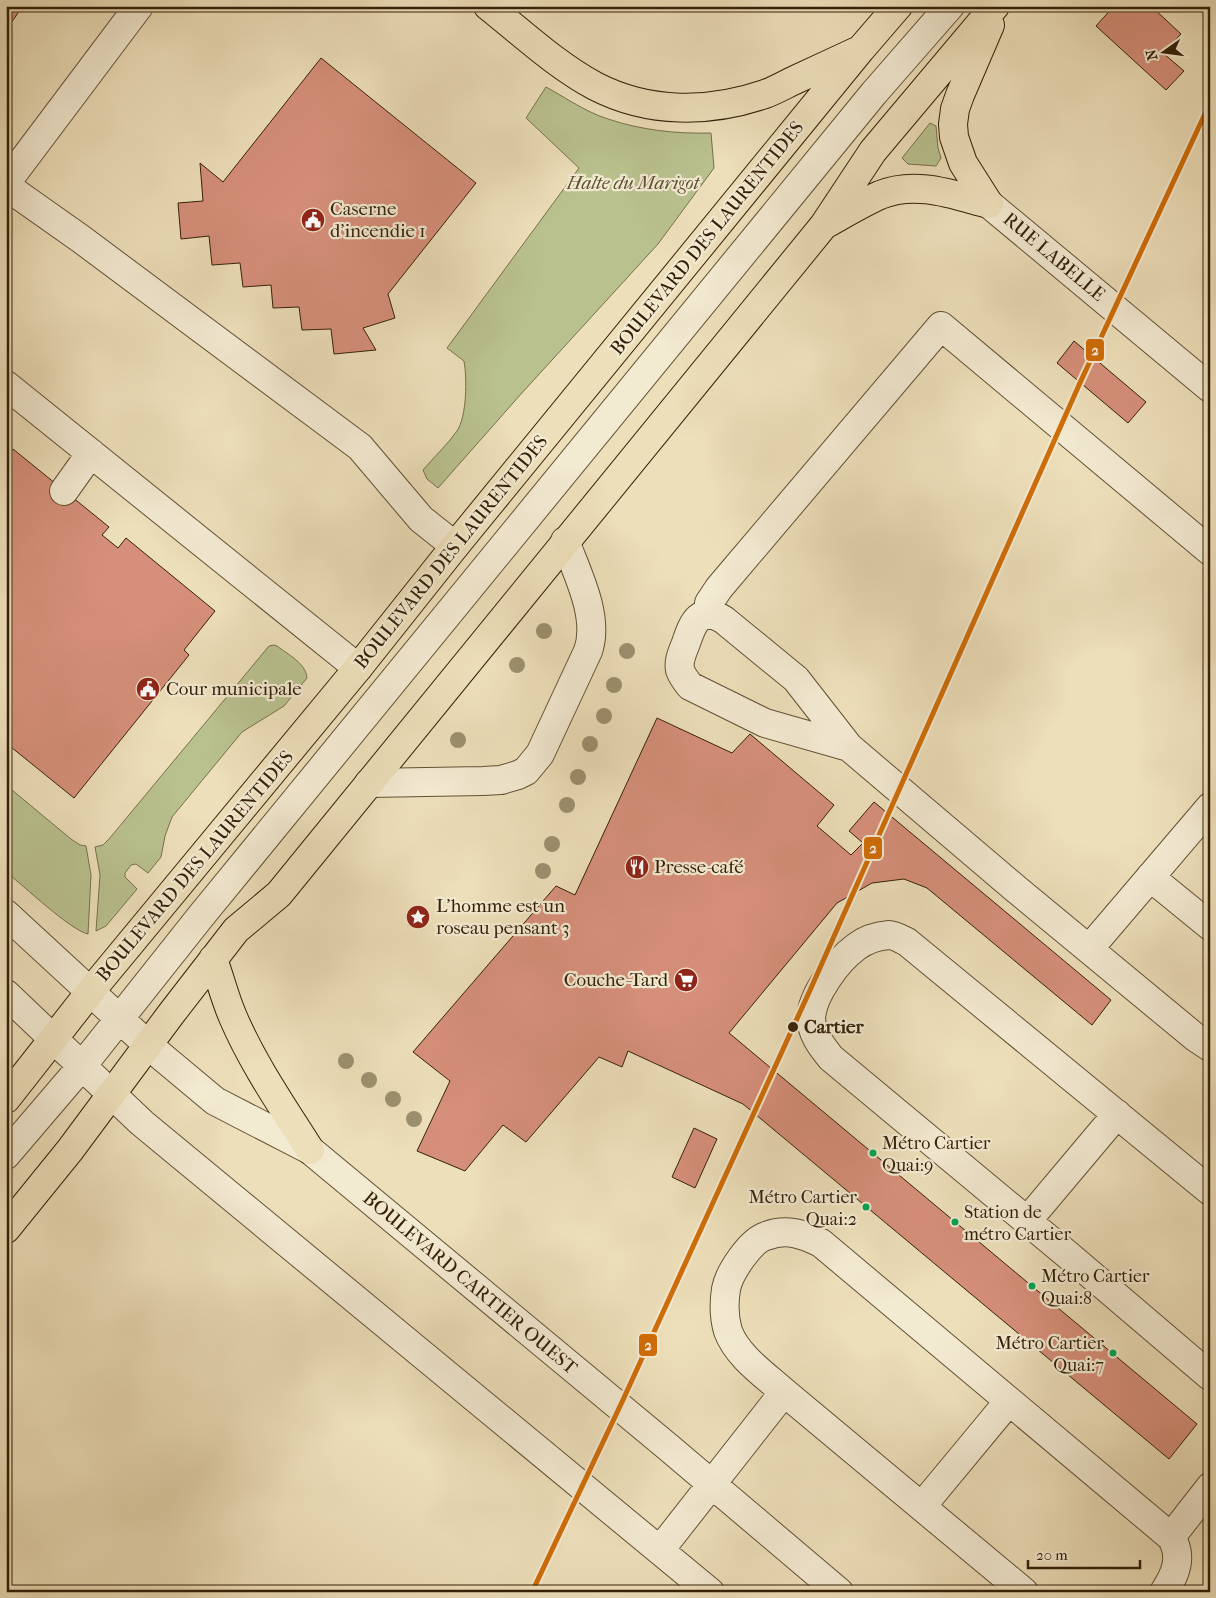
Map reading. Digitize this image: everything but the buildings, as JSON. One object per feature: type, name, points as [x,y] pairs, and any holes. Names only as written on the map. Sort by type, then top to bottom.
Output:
[{"type":"main road","points":[[488,6],[552,57],[596,86],[635,100],[667,107],[716,106],[745,100],[768,93],[861,49]]},
{"type":"main road","name":"BOULEVARD DES LAURENTIDES","points":[[6,1100],[90,992],[358,668],[455,546],[898,6]]},
{"type":"main road","points":[[990,204],[960,158],[954,137],[953,124],[960,95],[997,6]]},
{"type":"main road","points":[[6,1229],[70,1150],[236,930],[279,894],[824,225],[873,151],[997,6]]},
{"type":"main road","points":[[824,225],[880,195],[906,189],[921,188],[935,190],[990,204]]},
{"type":"main road","points":[[213,959],[237,1028],[310,1150]]},
{"type":"street","points":[[139,6],[6,184],[360,447],[421,519],[455,546]]},
{"type":"street","name":"BOULEVARD DES LAURENTIDES","points":[[6,1155],[82,1066],[201,916],[874,93],[950,6]]},
{"type":"street","name":"RUE LABELLE","points":[[990,204],[1210,388]]},
{"type":"street","points":[[708,614],[709,603],[719,588],[940,326],[1210,551]]},
{"type":"street","points":[[6,385],[358,668]]},
{"type":"street","points":[[64,491],[91,453]]},
{"type":"street","points":[[369,783],[483,782],[501,780],[518,775],[532,765],[540,754],[588,650],[593,634],[589,608],[565,542]]},
{"type":"street","points":[[848,747],[766,723],[690,686],[680,672],[681,657],[696,619],[708,614],[717,615],[796,679],[848,747],[1089,949],[1207,1043]]},
{"type":"street","points":[[1089,949],[1210,807]]},
{"type":"street","points":[[1150,877],[1210,926]]},
{"type":"street","name":"BOULEVARD CARTIER OUEST","points":[[6,914],[118,1019],[215,1101],[310,1150],[839,1592]]},
{"type":"street","name":"BOULEVARD DES LAURENTIDES","points":[[201,916],[213,959]]},
{"type":"street","points":[[1210,1191],[907,942],[891,935],[868,940],[856,947],[840,963],[818,993],[811,1019],[815,1034],[831,1058],[1210,1376]]},
{"type":"street","points":[[6,994],[111,1094],[209,1179],[710,1592]]},
{"type":"street","points":[[1027,1222],[1117,1114]]},
{"type":"street","points":[[1024,1592],[784,1392],[746,1358],[728,1331],[725,1317],[726,1288],[731,1275],[743,1256],[764,1236],[776,1233],[797,1233],[821,1243],[1171,1536],[1176,1545],[1178,1558],[1176,1571],[1164,1592]]},
{"type":"street","points":[[660,1550],[784,1392]]},
{"type":"street","points":[[922,1506],[1009,1401]]},
{"type":"street","points":[[1171,1536],[1210,1487]]},
{"type":"green space","name":"Halte du Marigot","points":[[546,87],[592,113],[620,123],[685,133],[711,133],[714,168],[658,244],[438,488],[427,479],[423,470],[457,431],[463,416],[465,397],[466,377],[464,361],[447,348],[579,168],[526,118]]},
{"type":"green space","points":[[930,123],[936,126],[941,158],[936,166],[908,164],[902,158]]},
{"type":"green space","points":[[274,645],[300,663],[307,678],[284,706],[242,732],[172,817],[165,836],[161,857],[148,873],[136,864],[131,865],[125,873],[125,877],[137,889],[106,926],[96,931],[100,875],[95,847],[103,845],[109,839],[269,646]]},
{"type":"green space","points":[[6,785],[71,839],[80,845],[86,846],[91,875],[88,934],[80,931],[59,916],[6,872]]},
{"type":"transit line","name":"2","points":[[532,1592],[622,1402],[811,988],[1079,385],[1210,103]]},
{"type":"place","name":"Caserne d'incendie 1","points":[[313,220]]},
{"type":"place","name":"Cour municipale","points":[[148,689]]},
{"type":"place","name":"Presse-café","points":[[637,867]]},
{"type":"place","name":"L'homme est un roseau pensant 3","points":[[418,917]]},
{"type":"place","name":"Couche-Tard","points":[[686,980]]},
{"type":"place","name":"Cartier","points":[[793,1027]]},
{"type":"place","name":"Métro Cartier Quai:9","points":[[873,1153]]},
{"type":"place","name":"Métro Cartier Quai:2","points":[[866,1207]]},
{"type":"place","name":"Station de métro Cartier","points":[[955,1222]]},
{"type":"place","name":"Métro Cartier Quai:8","points":[[1032,1286]]},
{"type":"place","name":"Métro Cartier Quai:7","points":[[1113,1353]]}]
